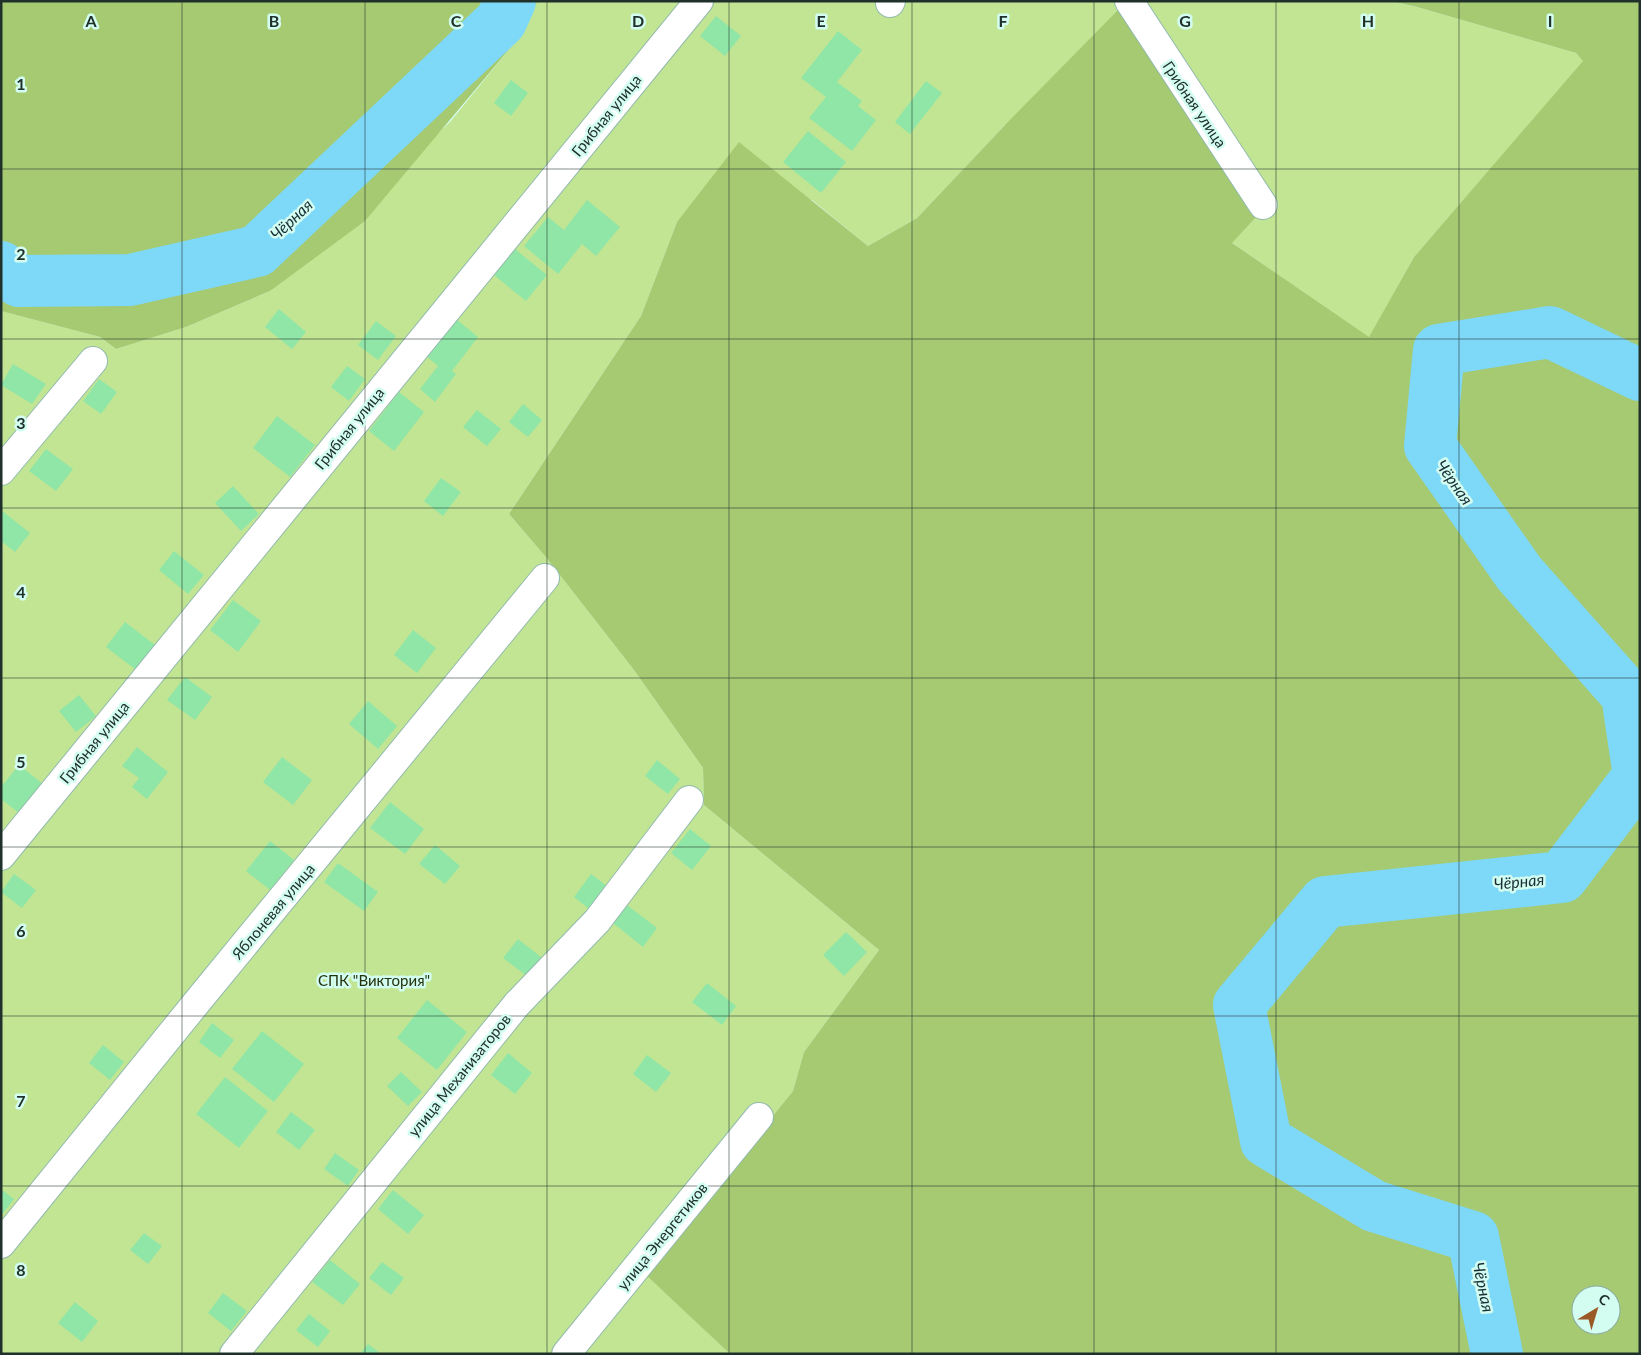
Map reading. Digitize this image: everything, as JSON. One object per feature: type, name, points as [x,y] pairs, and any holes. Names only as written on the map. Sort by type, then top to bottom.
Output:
[{"type":"street","name":"Грибная улица","points":[[1,856],[699,1]]},
{"type":"street","name":"Грибная улица","points":[[1129,1],[1263,205]]},
{"type":"street","points":[[1,471],[93,360]]},
{"type":"street","name":"Яблоневая улица","points":[[1,1244],[545,578]]},
{"type":"street","name":"улица Механизаторов","points":[[234,1354],[517,1004],[597,921],[689,800]]},
{"type":"street","name":"улица Энергетиков","points":[[566,1354],[759,1117]]},
{"type":"green space","points":[[1,1],[538,1],[511,47],[365,221],[270,291],[186,327],[116,349],[100,337],[1,311]]},
{"type":"green space","name":"СПК \"Виктория\"","points":[[538,1],[1391,1],[1576,53],[1584,61],[1414,257],[1369,338],[1232,243],[1005,125],[917,218],[868,246],[812,200],[677,222],[641,316],[509,514],[545,556],[634,670],[703,768],[704,805],[879,950],[804,1052],[793,1091],[646,1274],[730,1354],[1,1354],[1,311],[100,337],[116,349],[186,327],[270,291],[450,122],[511,47]]},
{"type":"green space","points":[[1391,1],[1640,1],[1640,1354],[730,1354],[645,1274],[793,1091],[804,1052],[879,950],[704,805],[703,768],[634,670],[545,556],[509,514],[641,316],[677,222],[739,142],[868,246],[917,218],[1120,8],[1257,216],[1232,243],[1369,337],[1414,257],[1583,61],[1576,53]]},
{"type":"building","points":[[716,16],[741,36],[725,56],[700,36]]},
{"type":"building","points":[[838,31],[862,50],[837,82],[862,101],[858,106],[876,120],[852,151],[809,118],[826,97],[801,78]]},
{"type":"building","points":[[511,80],[528,93],[511,116],[494,103]]},
{"type":"building","points":[[926,81],[942,93],[910,134],[895,122]]},
{"type":"building","points":[[808,131],[846,162],[821,193],[783,162]]},
{"type":"building","points":[[587,200],[620,227],[596,256],[582,244],[558,274],[524,246],[548,217],[564,230]]},
{"type":"building","points":[[515,249],[547,275],[526,301],[494,275]]},
{"type":"building","points":[[279,309],[306,332],[292,349],[265,327]]},
{"type":"building","points":[[456,319],[478,337],[452,371],[456,374],[435,402],[420,389],[438,366],[426,356]]},
{"type":"building","points":[[376,321],[396,336],[378,360],[358,345]]},
{"type":"building","points":[[13,364],[46,384],[32,404],[1,385]]},
{"type":"building","points":[[347,366],[365,379],[349,401],[331,387]]},
{"type":"building","points":[[99,379],[117,392],[101,414],[83,401]]},
{"type":"building","points":[[399,392],[424,412],[394,451],[369,431]]},
{"type":"building","points":[[523,404],[542,420],[528,437],[509,422]]},
{"type":"building","points":[[477,410],[501,429],[487,446],[463,427]]},
{"type":"building","points":[[277,416],[315,445],[290,477],[253,448]]},
{"type":"building","points":[[46,449],[73,469],[56,491],[29,471]]},
{"type":"building","points":[[441,478],[461,492],[443,516],[424,501]]},
{"type":"building","points":[[233,486],[259,514],[241,531],[215,503]]},
{"type":"building","points":[[1,510],[30,533],[15,552],[1,541]]},
{"type":"building","points":[[174,551],[204,575],[188,594],[159,570]]},
{"type":"building","points":[[233,600],[261,621],[238,652],[210,630]]},
{"type":"building","points":[[125,622],[155,645],[136,670],[106,647]]},
{"type":"building","points":[[413,630],[436,648],[417,673],[394,655]]},
{"type":"building","points":[[185,677],[212,697],[195,720],[167,700]]},
{"type":"building","points":[[79,695],[96,716],[76,732],[59,711]]},
{"type":"building","points":[[368,701],[397,726],[378,749],[349,724]]},
{"type":"building","points":[[137,747],[168,772],[147,799],[132,787],[139,778],[122,766]]},
{"type":"building","points":[[282,757],[312,780],[293,805],[263,782]]},
{"type":"building","points":[[657,760],[680,779],[668,794],[645,776]]},
{"type":"building","points":[[19,765],[43,784],[19,813],[1,799],[1,787]]},
{"type":"building","points":[[390,802],[424,829],[405,854],[370,828]]},
{"type":"building","points":[[690,829],[711,846],[692,870],[671,853]]},
{"type":"building","points":[[270,841],[294,860],[270,890],[246,871]]},
{"type":"building","points":[[435,845],[460,866],[445,884],[419,864]]},
{"type":"building","points":[[338,863],[378,892],[364,911],[324,882]]},
{"type":"building","points":[[14,874],[36,890],[22,908],[1,892]]},
{"type":"building","points":[[591,874],[607,886],[589,909],[574,897]]},
{"type":"building","points":[[627,905],[657,928],[643,947],[613,923]]},
{"type":"building","points":[[846,932],[867,952],[844,976],[823,955]]},
{"type":"building","points":[[518,939],[541,957],[527,976],[503,958]]},
{"type":"building","points":[[707,983],[736,1006],[722,1025],[692,1002]]},
{"type":"building","points":[[427,1000],[467,1032],[437,1070],[397,1038]]},
{"type":"building","points":[[212,1023],[234,1040],[220,1058],[199,1042]]},
{"type":"building","points":[[262,1031],[304,1064],[274,1102],[232,1069]]},
{"type":"building","points":[[103,1045],[124,1062],[110,1080],[89,1063]]},
{"type":"building","points":[[508,1053],[532,1073],[515,1094],[491,1075]]},
{"type":"building","points":[[647,1055],[671,1073],[656,1092],[633,1074]]},
{"type":"building","points":[[401,1072],[422,1092],[408,1106],[387,1086]]},
{"type":"building","points":[[225,1077],[268,1111],[239,1148],[196,1114]]},
{"type":"building","points":[[291,1112],[315,1130],[299,1150],[276,1132]]},
{"type":"building","points":[[335,1153],[359,1170],[348,1186],[324,1169]]},
{"type":"building","points":[[1,1189],[14,1199],[1,1216]]},
{"type":"building","points":[[393,1190],[424,1215],[408,1234],[378,1209]]},
{"type":"building","points":[[144,1233],[162,1246],[148,1264],[130,1250]]},
{"type":"building","points":[[330,1260],[360,1284],[343,1305],[312,1282]]},
{"type":"building","points":[[382,1262],[404,1278],[391,1295],[369,1278]]},
{"type":"building","points":[[223,1293],[247,1311],[231,1331],[208,1313]]},
{"type":"building","points":[[75,1302],[98,1321],[82,1342],[58,1323]]},
{"type":"building","points":[[309,1314],[330,1331],[318,1347],[296,1330]]},
{"type":"building","points":[[368,1344],[381,1354],[360,1354]]},
{"type":"waterway","name":"Чёрная","points":[[1,267],[19,281],[130,280],[257,251],[501,21],[510,1]]},
{"type":"waterway","name":"Чёрная","points":[[1497,1354],[1473,1237],[1374,1206],[1266,1141],[1239,1005],[1325,902],[1562,877],[1639,776],[1627,695],[1519,573],[1430,446],[1439,350],[1550,332],[1640,375]]}]
